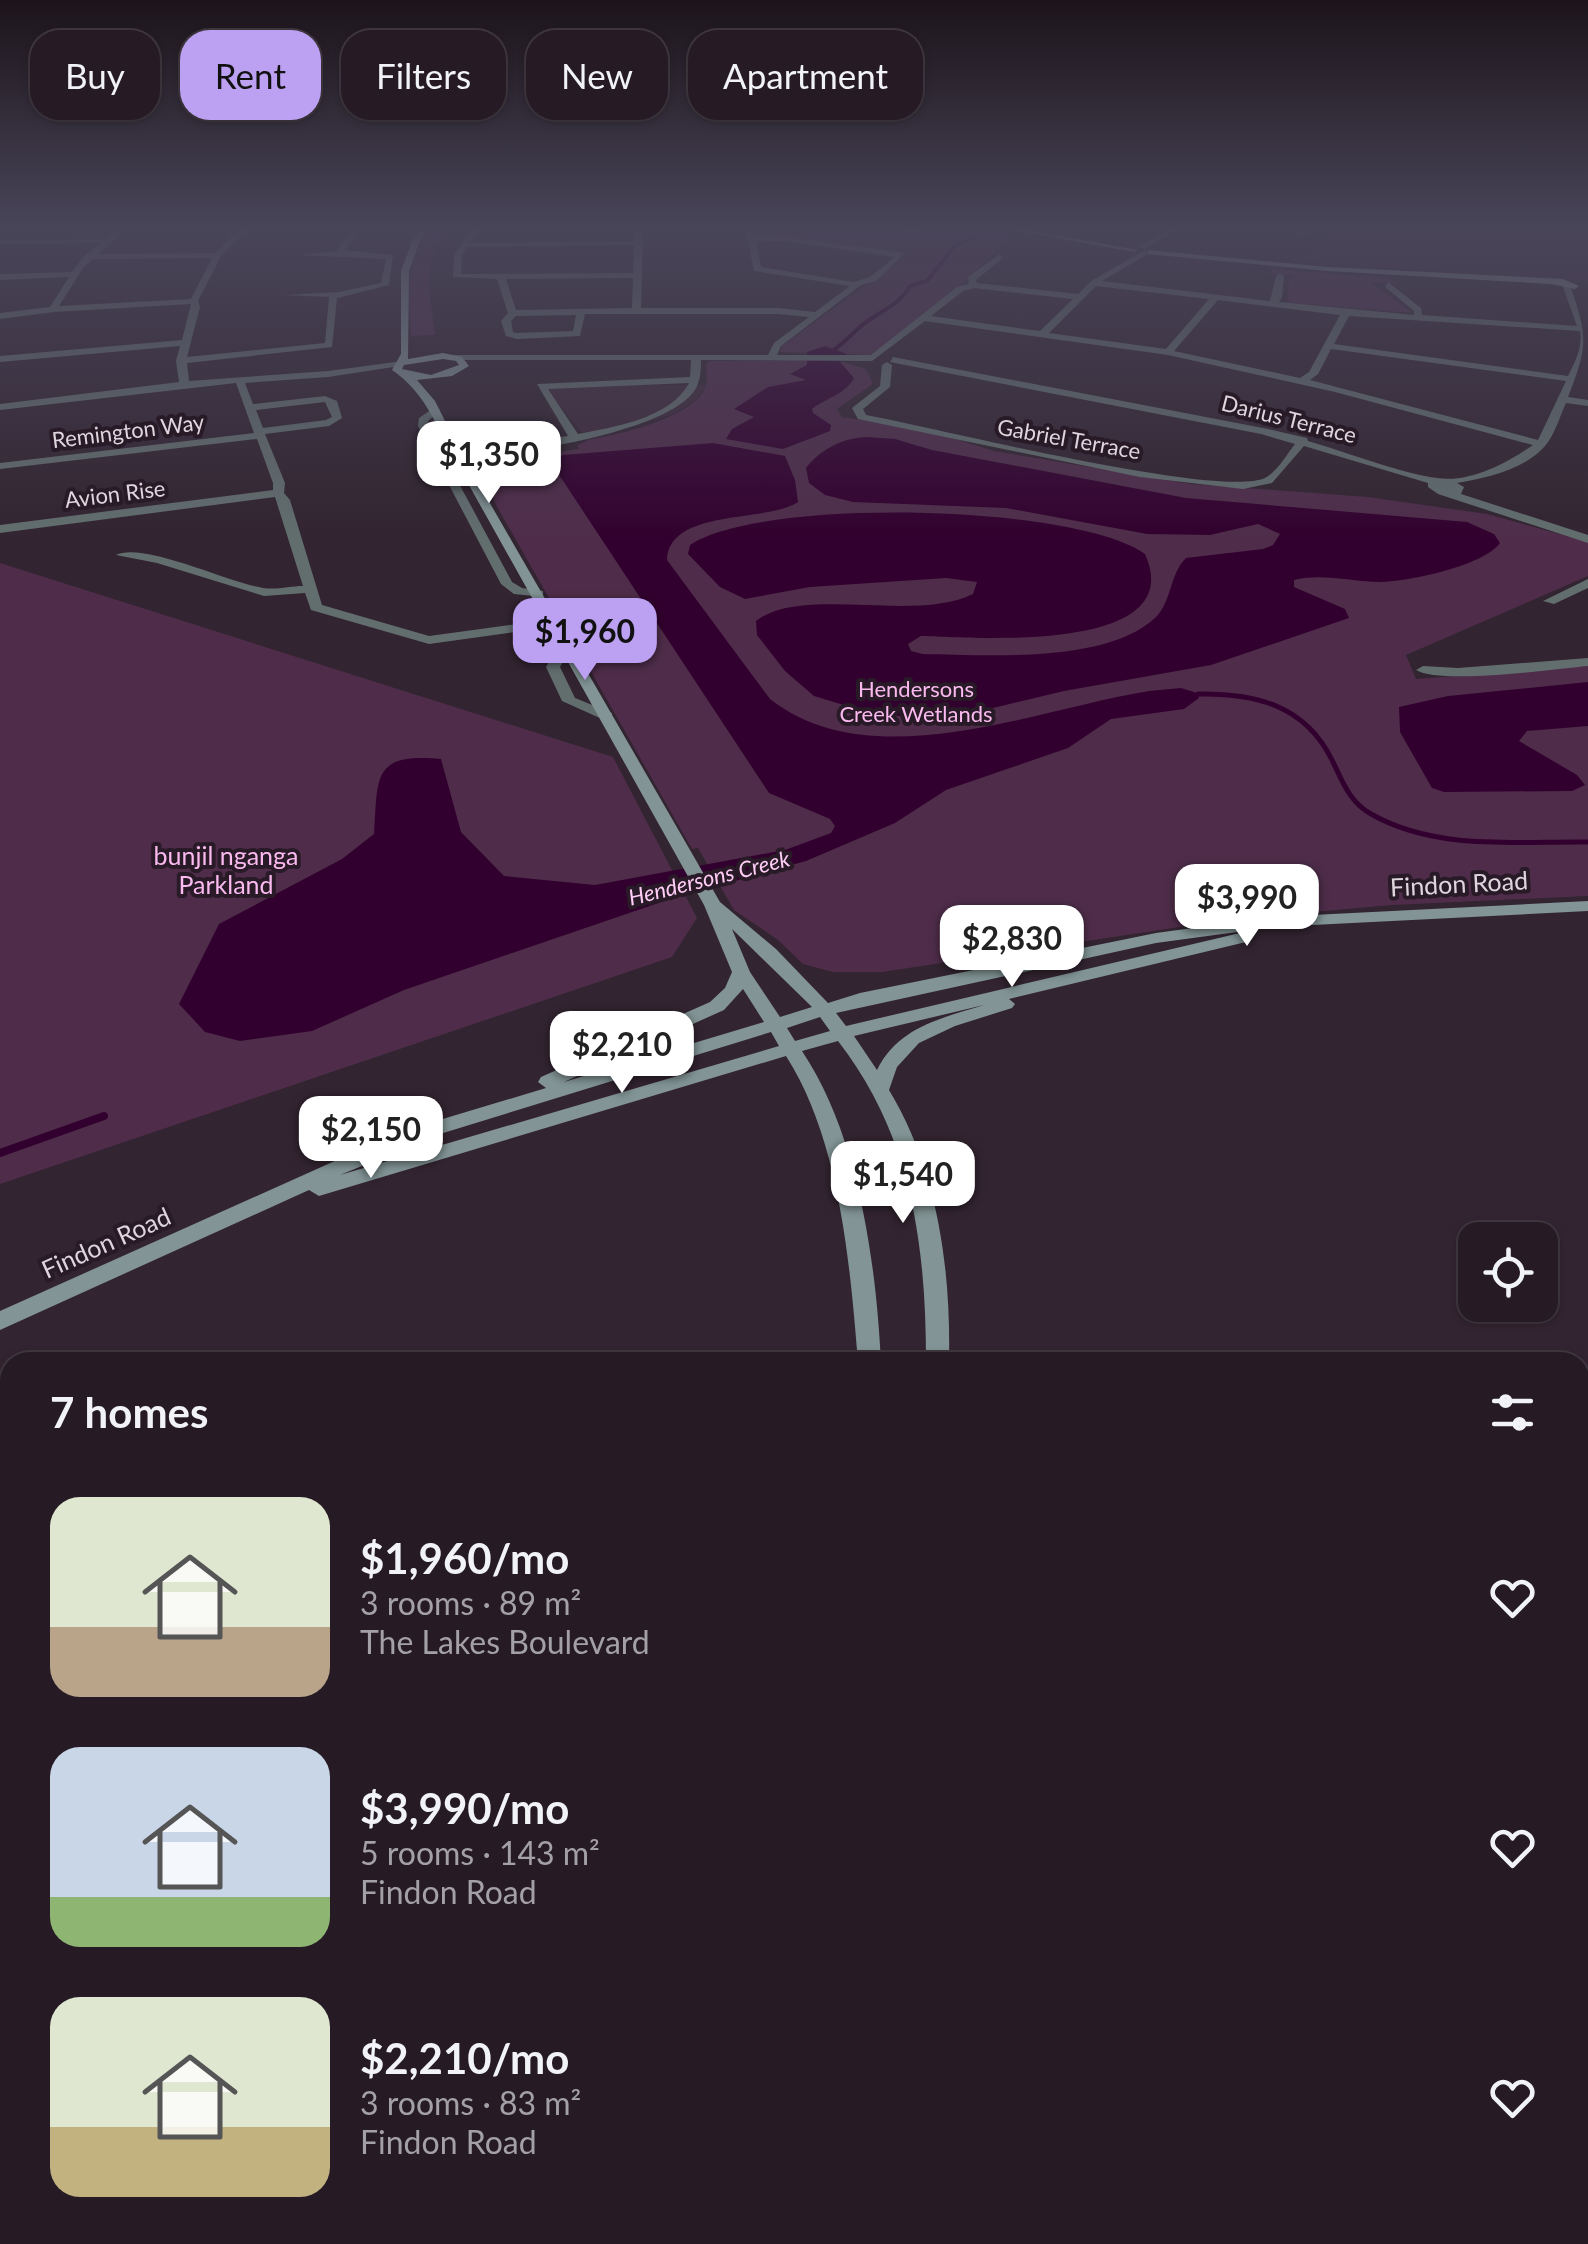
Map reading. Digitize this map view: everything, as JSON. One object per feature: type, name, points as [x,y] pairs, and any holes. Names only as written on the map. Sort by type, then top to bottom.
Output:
[{"type":"street","points":[[184,384],[181,361],[186,332]]},
{"type":"street","points":[[181,361],[332,348],[332,332]]},
{"type":"street","points":[[406,332],[402,368],[462,452],[714,905],[741,972],[809,1079],[849,1191],[869,1352]]},
{"type":"street","points":[[508,332],[514,336],[577,332]]},
{"type":"street","points":[[772,356],[777,345],[795,332]]},
{"type":"street","points":[[887,382],[890,359],[913,332]]},
{"type":"street","points":[[1033,332],[1168,352],[1302,381],[1541,444]]},
{"type":"street","points":[[1168,352],[1186,332]]},
{"type":"street","points":[[1302,381],[1311,376],[1337,332]]},
{"type":"street","points":[[1447,487],[1524,458],[1541,444],[1585,357],[1585,332]]},
{"type":"street","points":[[406,337],[418,348],[463,362],[459,371],[439,381],[423,426],[507,584],[518,591],[538,594]]},
{"type":"street","points":[[0,359],[184,343]]},
{"type":"street","points":[[1329,346],[1572,379]]},
{"type":"street","points":[[462,452],[574,438],[658,413],[687,395],[696,380],[696,356]]},
{"type":"street","points":[[0,407],[184,384],[245,385],[402,368],[447,357],[842,359],[872,361],[887,382]]},
{"type":"street","points":[[402,368],[427,378],[532,359]]},
{"type":"street","name":"Darius Terrace","points":[[872,361],[890,359],[1302,440],[1586,537]]},
{"type":"street","points":[[574,438],[541,386],[696,380]]},
{"type":"street","name":"Gabriel Terrace","points":[[887,382],[857,408],[862,417],[933,428],[992,447],[1212,484],[1264,483],[1302,440]]},
{"type":"street","points":[[245,385],[273,476],[272,494],[284,508],[309,589],[319,608],[422,640],[554,622]]},
{"type":"street","points":[[1562,399],[1588,403]]},
{"type":"street","name":"Remington Way","points":[[0,466],[260,433],[328,423],[337,418],[332,401],[327,400],[251,407]]},
{"type":"street","name":"Avion Rise","points":[[0,529],[272,494]]},
{"type":"street","points":[[122,555],[158,560],[264,592],[309,589]]},
{"type":"street","points":[[1549,601],[1588,583]]},
{"type":"street","points":[[566,644],[553,667],[569,701],[607,716]]},
{"type":"street","points":[[1424,670],[1458,672],[1588,662]]},
{"type":"street","points":[[714,905],[782,962],[843,1032],[881,1087],[912,1157],[932,1238],[940,1313],[938,1352]]},
{"type":"street","name":"Findon Road","points":[[0,1322],[364,1156],[492,1110],[824,1010],[1016,964],[1156,938],[1333,918],[1588,906]]},
{"type":"street","name":"Findon Road","points":[[236,1215],[843,1032],[1333,918]]},
{"type":"street","points":[[492,1110],[593,1060],[667,1032],[726,1001],[741,972]]},
{"type":"street","points":[[881,1087],[894,1052],[913,1036],[1082,974]]},
{"type":"shaded area","points":[[707,385],[696,400],[674,414],[588,440],[545,388]]},
{"type":"green space","points":[[411,332],[435,332],[435,335],[411,336]]},
{"type":"green space","points":[[802,332],[902,332],[872,355],[780,352]]},
{"type":"green space","name":"Hendersons Creek Wetlands","points":[[710,361],[842,362],[866,369],[873,384],[837,409],[842,417],[920,428],[994,451],[1191,484],[1368,497],[1487,514],[1588,542],[1588,576],[1406,655],[1416,679],[1588,666],[1588,896],[1392,905],[1232,919],[882,972],[833,972],[803,964],[778,940],[734,910],[698,848],[692,849],[496,505],[477,460],[579,449],[577,446],[588,440],[670,416],[698,399],[706,385],[706,364]]},
{"type":"green space","name":"bunjil nganga Parkland","points":[[0,563],[613,757],[697,918],[672,957],[0,1184]]},
{"type":"water","points":[[825,346],[847,354],[840,362],[854,378],[841,392],[812,409],[831,425],[830,431],[783,449],[726,439],[732,429],[754,417],[734,409],[768,387],[806,380],[790,374],[807,365],[807,352]]},
{"type":"water","points":[[867,437],[895,439],[932,450],[1186,498],[1467,522],[1494,534],[1500,543],[1463,565],[1409,579],[1294,580],[1294,587],[1345,609],[1349,618],[1211,665],[1064,691],[943,720],[870,713],[814,696],[785,671],[757,635],[756,621],[776,611],[801,606],[949,602],[973,594],[977,582],[946,578],[810,587],[745,599],[720,587],[688,554],[690,545],[727,530],[781,519],[918,513],[1054,525],[1108,537],[1145,554],[1150,587],[1136,610],[1106,625],[1067,634],[1024,637],[921,636],[908,644],[911,651],[923,654],[1011,655],[1076,650],[1133,633],[1161,612],[1176,572],[1186,558],[1263,549],[1273,545],[1280,534],[1258,524],[1210,535],[1147,534],[1006,508],[853,502],[825,495],[809,483],[806,468],[819,455],[841,442]]},
{"type":"water","points":[[713,443],[785,456],[795,480],[798,502],[765,513],[701,524],[672,543],[667,560],[770,699],[811,722],[856,734],[905,736],[1006,723],[1149,691],[1181,688],[1197,693],[1199,698],[1184,709],[1111,719],[1068,748],[946,790],[895,823],[806,861],[673,898],[404,990],[312,1031],[240,1041],[205,1032],[179,1004],[219,924],[342,859],[374,834],[376,797],[383,772],[402,760],[441,759],[461,832],[504,876],[595,885],[785,850],[831,833],[835,826],[830,819],[769,793],[550,461],[563,455]]},
{"type":"water","points":[[1588,682],[1588,726],[1527,731],[1519,741],[1577,775],[1585,785],[1572,791],[1444,792],[1432,788],[1400,732],[1399,707],[1448,696]]},
{"type":"waterway","name":"Hendersons Creek","points":[[831,352],[855,332]]},
{"type":"waterway","points":[[1198,694],[1258,700],[1293,715],[1321,741],[1357,803],[1396,826],[1477,842],[1588,842]]},
{"type":"waterway","name":"Hendersons Creek","points":[[0,1153],[104,1116]]}]
